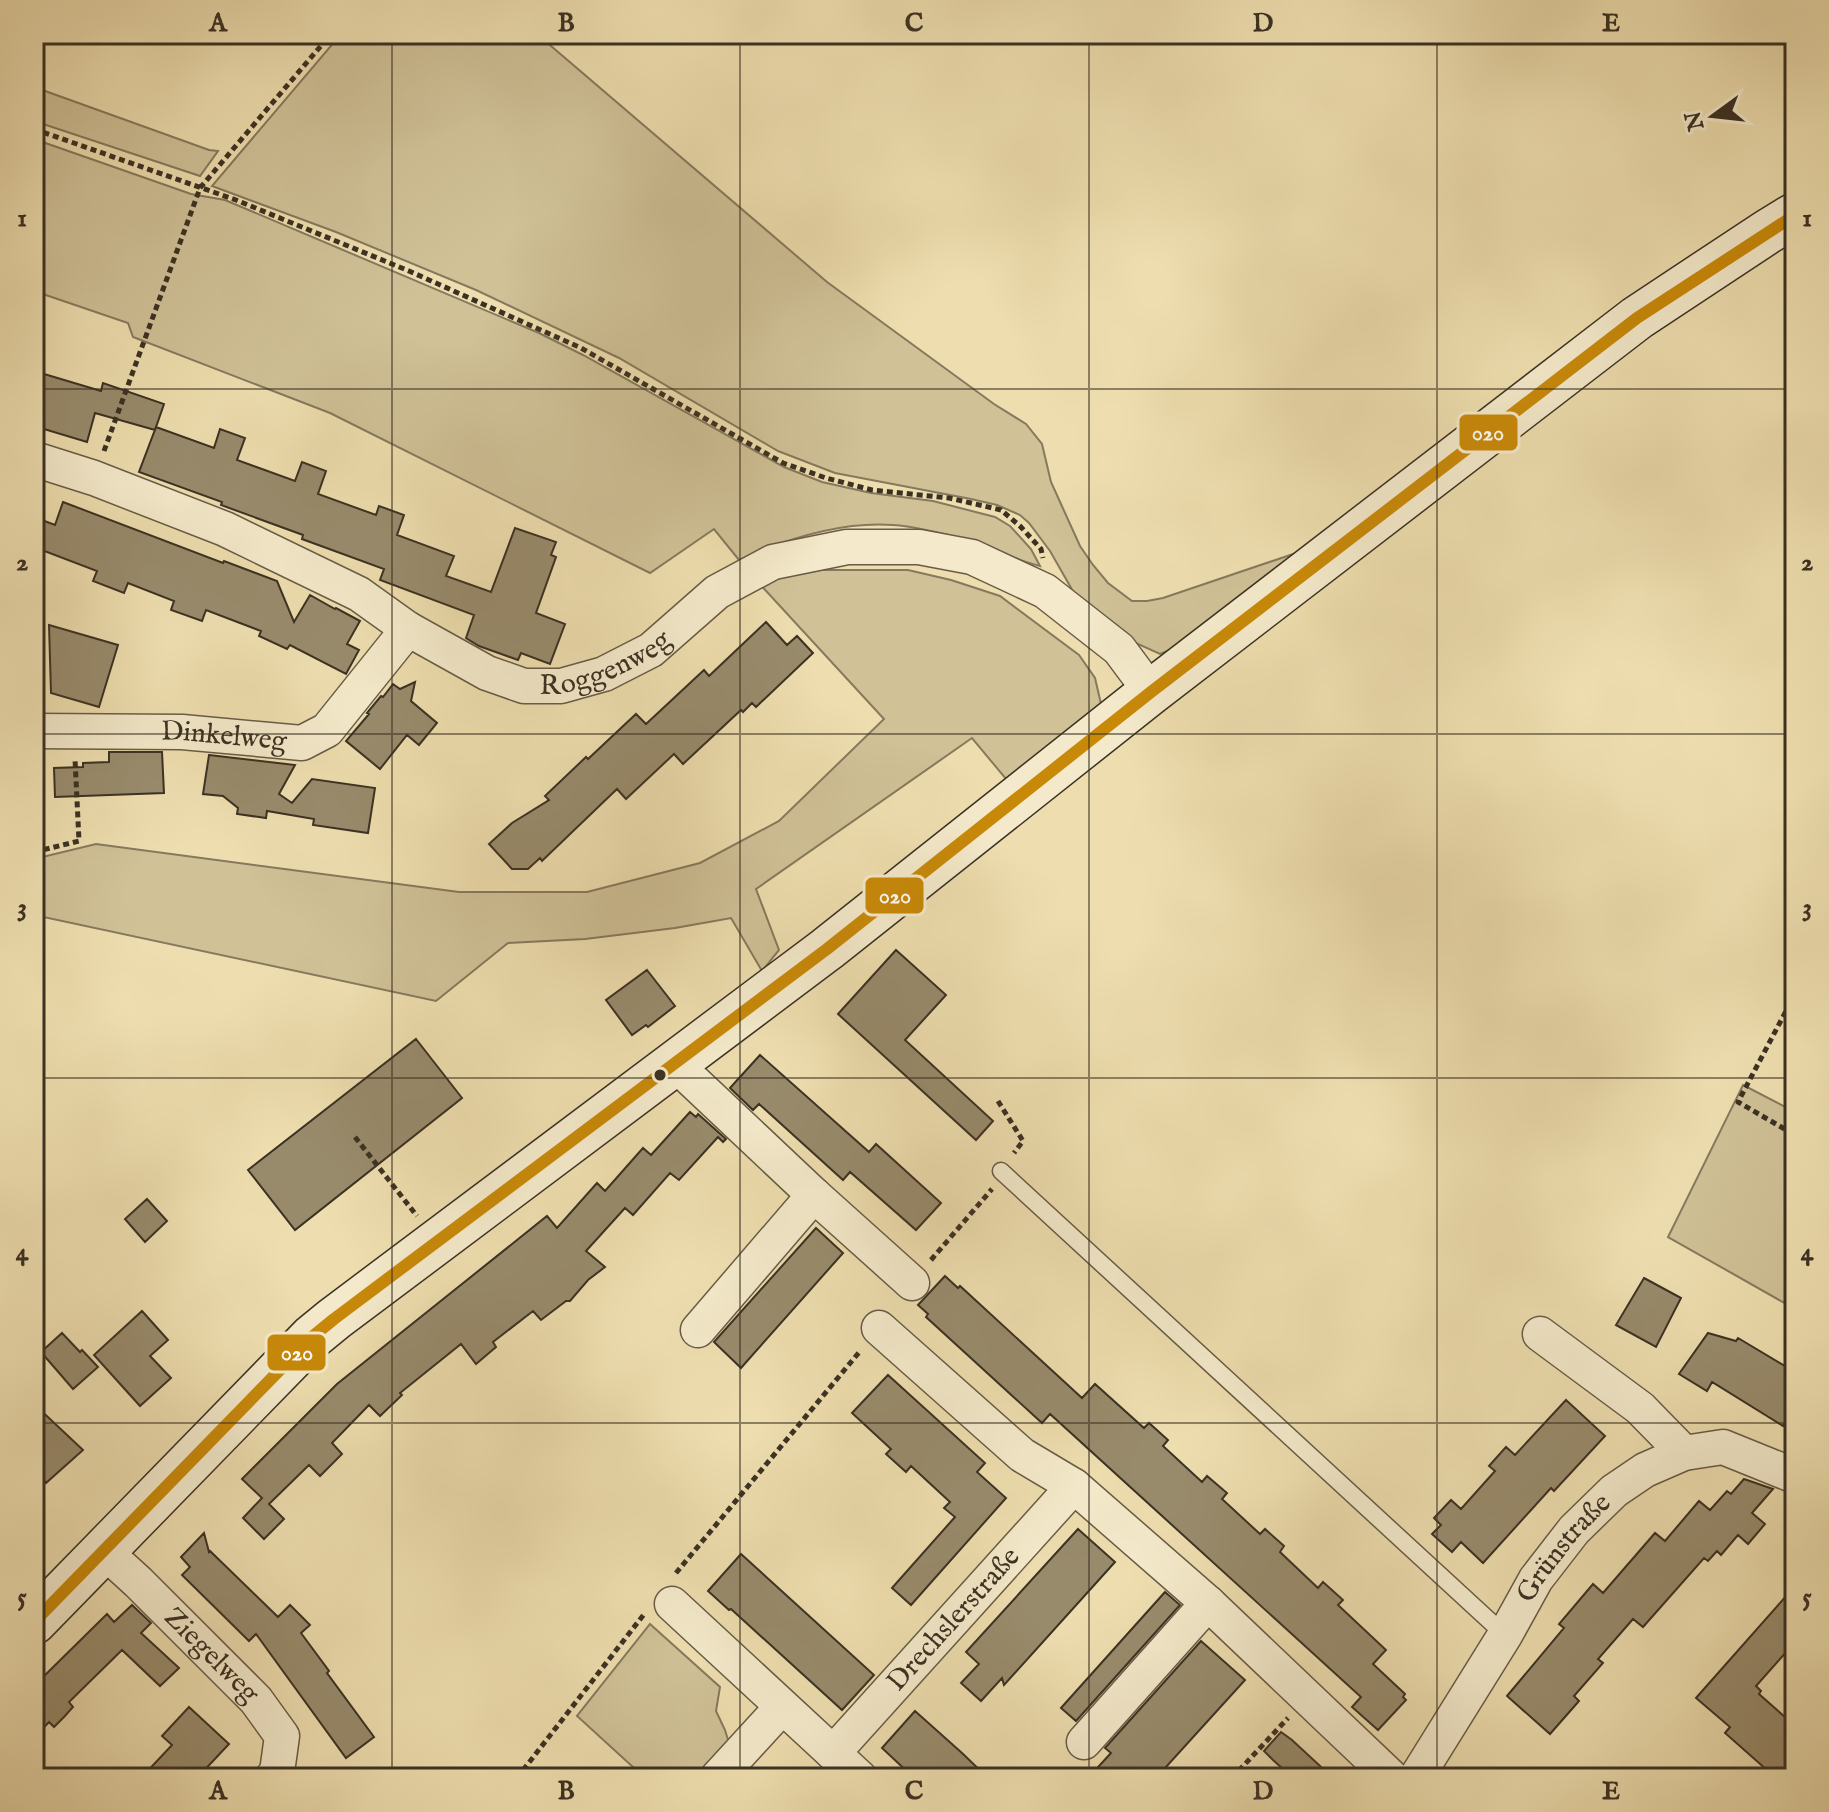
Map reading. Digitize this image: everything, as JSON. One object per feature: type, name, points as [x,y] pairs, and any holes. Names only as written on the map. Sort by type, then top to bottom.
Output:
[{"type":"street","points":[[34,1622],[312,1337],[827,949],[1151,692],[1637,318],[1795,215]]},
{"type":"street","name":"Roggenweg","points":[[34,459],[94,478],[239,536],[359,594],[408,629],[487,673],[524,686],[561,686],[604,674],[651,650],[717,592],[773,562],[847,547],[919,547],[972,557],[1045,591],[1119,649],[1151,692]]},
{"type":"street","name":"Dinkelweg","points":[[34,731],[182,732],[302,743],[327,730],[408,629]]},
{"type":"street","points":[[675,1064],[912,1283]]},
{"type":"street","points":[[698,1330],[814,1195]]},
{"type":"street","points":[[879,1328],[1022,1455],[1074,1486],[1208,1603],[1392,1778]]},
{"type":"street","points":[[1540,1334],[1640,1408],[1684,1453]]},
{"type":"street","name":"Grünstraße","points":[[1416,1778],[1536,1579],[1574,1530],[1614,1491],[1645,1470],[1684,1453],[1723,1447],[1795,1476]]},
{"type":"street","name":"Drechslerstraße","points":[[833,1753],[1074,1486]]},
{"type":"street","name":"Ziegelweg","points":[[104,1551],[256,1700],[282,1736],[277,1772],[272,1778]]},
{"type":"street","points":[[1084,1742],[1208,1603]]},
{"type":"street","points":[[672,1604],[860,1778]]},
{"type":"street","points":[[717,1778],[782,1707]]},
{"type":"lane","points":[[1001,1171],[1505,1635]]},
{"type":"path","points":[[94,478],[200,188],[331,34]]},
{"type":"path","points":[[34,129],[236,200],[409,271],[581,348],[783,463],[872,490],[949,498],[1001,510],[1041,549],[1049,582],[1045,591]]},
{"type":"path","points":[[34,852],[79,841],[74,730]]},
{"type":"path","points":[[1795,994],[1738,1102],[1795,1135]]},
{"type":"path","points":[[912,1283],[991,1192],[1001,1171],[1023,1141],[998,1101]]},
{"type":"path","points":[[355,1137],[411,1207]]},
{"type":"path","points":[[1232,1778],[1307,1697]]},
{"type":"shaded area","points":[[341,34],[537,34],[827,282],[1026,424],[1042,444],[1051,482],[1080,546],[1108,583],[1132,601],[1163,598],[1305,550],[1180,646],[1160,654],[1120,636],[1074,593],[1050,551],[1020,515],[971,499],[835,473],[778,451],[619,358],[476,290],[336,232],[212,186]]},
{"type":"shaded area","points":[[34,87],[218,151],[200,176],[34,121]]},
{"type":"shaded area","points":[[34,139],[191,194],[225,200],[539,333],[784,467],[822,482],[871,493],[933,501],[995,517],[1010,526],[1031,549],[1040,566],[944,534],[873,524],[814,533],[739,560],[714,529],[650,573],[330,413],[133,337],[128,323],[34,291]]},
{"type":"shaded area","points":[[820,570],[908,570],[1000,596],[1079,655],[1095,678],[1102,708],[1006,779],[972,738],[756,889],[779,950],[762,971],[731,918],[585,939],[508,943],[436,1001],[34,915],[34,859],[96,844],[459,892],[587,892],[700,863],[779,821],[884,719],[756,580]]},
{"type":"shaded area","points":[[1743,1085],[1795,1112],[1795,1309],[1668,1237]]},
{"type":"shaded area","points":[[650,1624],[720,1687],[716,1711],[729,1743],[705,1778],[645,1778],[577,1716]]},
{"type":"building","points":[[34,371],[101,391],[103,383],[164,404],[155,430],[95,413],[87,442],[34,426]]},
{"type":"building","points":[[156,427],[214,448],[220,429],[245,438],[237,460],[295,481],[302,462],[326,471],[318,494],[376,515],[379,506],[404,515],[397,535],[454,556],[446,576],[491,592],[515,528],[556,542],[551,555],[556,557],[536,613],[565,624],[550,664],[521,653],[518,660],[479,646],[466,638],[474,615],[380,580],[384,569],[302,539],[303,535],[221,505],[222,502],[139,472]]},
{"type":"building","points":[[63,502],[277,581],[294,622],[310,595],[360,621],[347,644],[359,650],[346,674],[290,645],[287,649],[259,636],[261,631],[206,610],[202,621],[171,610],[174,601],[128,583],[124,593],[93,581],[97,571],[34,547],[34,517],[55,525]]},
{"type":"building","points":[[766,622],[787,645],[797,636],[813,653],[756,707],[752,703],[743,712],[741,710],[683,764],[674,754],[626,799],[617,789],[542,861],[540,858],[528,869],[512,869],[489,844],[512,823],[549,800],[545,796],[636,714],[646,724],[704,670],[709,676]]},
{"type":"building","points":[[49,625],[118,645],[99,707],[51,693]]},
{"type":"building","points":[[415,682],[411,701],[437,723],[419,745],[407,735],[380,769],[346,741],[393,684],[400,689]]},
{"type":"building","points":[[109,752],[162,752],[164,793],[55,797],[54,768],[109,762]]},
{"type":"building","points":[[209,755],[295,765],[279,794],[292,803],[312,779],[375,788],[368,833],[313,825],[314,819],[267,811],[266,818],[237,814],[238,808],[223,796],[203,794]]},
{"type":"building","points":[[896,950],[946,995],[905,1040],[993,1121],[976,1140],[838,1014]]},
{"type":"building","points":[[647,970],[675,1006],[632,1035],[606,1000]]},
{"type":"building","points":[[416,1039],[462,1098],[295,1230],[248,1170]]},
{"type":"building","points":[[760,1055],[869,1152],[876,1144],[941,1203],[916,1230],[850,1172],[843,1180],[759,1104],[753,1110],[730,1088]]},
{"type":"building","points":[[690,1112],[696,1117],[698,1114],[726,1139],[723,1142],[718,1137],[679,1180],[670,1173],[633,1215],[625,1208],[586,1251],[605,1267],[588,1280],[570,1301],[541,1320],[533,1311],[493,1342],[496,1347],[476,1364],[461,1344],[400,1393],[402,1395],[380,1416],[369,1405],[332,1443],[342,1454],[320,1476],[309,1465],[269,1504],[284,1519],[264,1539],[243,1518],[262,1498],[242,1479],[337,1384],[547,1216],[557,1228],[597,1183],[605,1191],[643,1148],[651,1155]]},
{"type":"building","points":[[147,1199],[167,1221],[145,1242],[125,1219]]},
{"type":"building","points":[[816,1228],[843,1253],[741,1368],[714,1342]]},
{"type":"building","points":[[945,1276],[958,1288],[960,1286],[1082,1398],[1095,1384],[1144,1428],[1149,1423],[1168,1440],[1163,1446],[1202,1482],[1207,1476],[1227,1493],[1222,1499],[1260,1534],[1265,1529],[1284,1546],[1280,1552],[1318,1588],[1323,1582],[1343,1600],[1338,1605],[1386,1650],[1373,1664],[1405,1694],[1403,1697],[1406,1700],[1378,1730],[1352,1707],[1361,1697],[1050,1414],[1042,1423],[926,1317],[928,1314],[918,1305]]},
{"type":"building","points":[[1644,1278],[1681,1298],[1656,1347],[1616,1325]]},
{"type":"building","points":[[142,1311],[168,1340],[150,1356],[171,1378],[140,1406],[94,1355]]},
{"type":"building","points":[[62,1333],[98,1367],[73,1389],[41,1352]]},
{"type":"building","points":[[1708,1333],[1736,1341],[1738,1338],[1795,1372],[1795,1406],[1783,1426],[1712,1382],[1707,1391],[1679,1374]]},
{"type":"building","points":[[888,1375],[985,1463],[977,1472],[1006,1498],[911,1605],[892,1588],[955,1517],[944,1508],[950,1502],[911,1466],[906,1472],[886,1454],[891,1449],[852,1413]]},
{"type":"building","points":[[1566,1400],[1605,1436],[1554,1491],[1551,1488],[1483,1563],[1461,1542],[1452,1552],[1432,1534],[1441,1525],[1434,1518],[1451,1500],[1461,1509],[1495,1471],[1489,1466],[1506,1447],[1515,1455]]},
{"type":"building","points":[[34,1404],[83,1450],[46,1483],[34,1469]]},
{"type":"building","points":[[1744,1479],[1773,1489],[1752,1513],[1765,1524],[1748,1544],[1738,1535],[1721,1555],[1717,1551],[1708,1561],[1704,1558],[1643,1627],[1633,1619],[1598,1659],[1603,1663],[1574,1696],[1579,1701],[1550,1734],[1507,1696],[1564,1628],[1559,1624],[1593,1584],[1603,1593],[1655,1533],[1665,1541],[1699,1501],[1710,1510],[1727,1491],[1731,1494]]},
{"type":"building","points":[[1078,1529],[1115,1562],[1004,1685],[1002,1678],[981,1701],[961,1683],[979,1664],[966,1652]]},
{"type":"building","points":[[204,1533],[209,1552],[278,1617],[290,1605],[310,1625],[301,1633],[374,1737],[346,1758],[256,1634],[249,1641],[182,1575],[190,1567],[181,1557]]},
{"type":"building","points":[[741,1554],[874,1675],[842,1710],[708,1591]]},
{"type":"building","points":[[1795,1586],[1795,1642],[1756,1686],[1761,1691],[1759,1694],[1795,1726],[1795,1769],[1787,1778],[1776,1778],[1725,1733],[1730,1727],[1696,1698]]},
{"type":"building","points":[[1165,1592],[1180,1605],[1076,1721],[1061,1708]]},
{"type":"building","points":[[132,1605],[151,1623],[141,1633],[179,1668],[160,1686],[122,1650],[69,1702],[73,1707],[54,1727],[49,1722],[34,1738],[34,1686],[107,1614],[114,1622]]},
{"type":"building","points":[[1201,1641],[1245,1680],[1156,1778],[1088,1778],[1111,1753],[1105,1748]]},
{"type":"building","points":[[189,1707],[229,1744],[197,1778],[141,1778],[172,1745],[162,1736]]},
{"type":"building","points":[[915,1711],[988,1778],[914,1778],[882,1748]]},
{"type":"building","points":[[1281,1732],[1333,1778],[1293,1778],[1264,1751]]},
{"type":"transit line","name":"020","points":[[34,1622],[312,1337],[334,1319],[827,949],[1151,692],[1637,318],[1795,215]]}]
